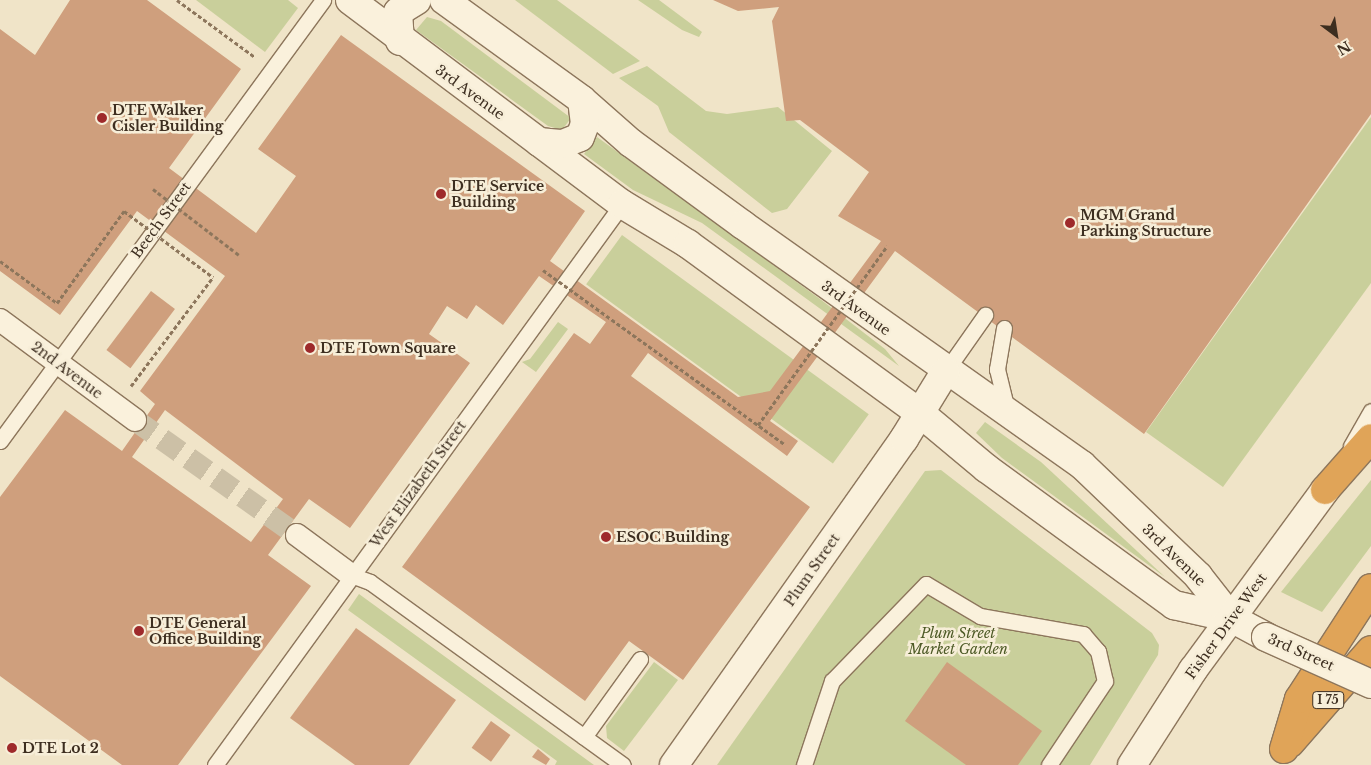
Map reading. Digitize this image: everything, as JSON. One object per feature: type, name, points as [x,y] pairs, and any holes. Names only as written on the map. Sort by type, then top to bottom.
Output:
[{"type":"highway","points":[[1325,490],[1371,438]]},
{"type":"highway","points":[[1279,757],[1299,699],[1371,588]]},
{"type":"highway","name":"I 75","points":[[1279,757],[1371,650]]},
{"type":"street","name":"3rd Avenue","points":[[350,0],[400,41],[622,204],[688,244],[920,413],[986,468],[1174,605],[1231,618]]},
{"type":"street","name":"3rd Avenue","points":[[400,41],[398,12],[418,0],[446,1],[582,100],[631,143],[984,400],[1007,410],[1082,465],[1198,576],[1231,618]]},
{"type":"street","points":[[540,142],[563,144],[580,137],[585,124],[582,100]]},
{"type":"street","name":"2nd Avenue","points":[[0,320],[135,420]]},
{"type":"street","name":"Plum Street","points":[[674,765],[920,413],[945,372]]},
{"type":"street","name":"Fisher Drive West","points":[[1132,765],[1231,618],[1325,490]]},
{"type":"street","points":[[297,535],[352,575]]},
{"type":"street","name":"3rd Street","points":[[1231,618],[1371,684]]},
{"type":"lane","name":"Beech Street","points":[[0,441],[323,0]]},
{"type":"lane","name":"West Elizabeth Street","points":[[215,765],[622,204]]},
{"type":"lane","points":[[945,372],[985,315]]},
{"type":"lane","points":[[1004,328],[997,369],[1007,410]]},
{"type":"lane","points":[[1325,490],[1371,411]]},
{"type":"lane","points":[[352,575],[370,582],[623,765]]},
{"type":"lane","points":[[804,765],[832,681],[926,584],[980,616],[1083,634],[1098,651],[1106,681],[1049,765]]},
{"type":"lane","points":[[584,736],[640,659]]},
{"type":"path","points":[[177,0],[272,70]]},
{"type":"path","points":[[153,189],[239,255]]},
{"type":"path","points":[[0,261],[57,303],[124,210],[213,276],[140,373]]},
{"type":"path","points":[[758,425],[887,246]]},
{"type":"path","points":[[542,270],[784,444]]},
{"type":"green space","points":[[196,0],[288,0],[298,8],[265,52]]},
{"type":"green space","points":[[515,0],[557,0],[640,61],[613,74]]},
{"type":"green space","points":[[638,0],[659,0],[702,32],[699,37],[682,30]]},
{"type":"green space","points":[[427,17],[441,21],[571,118],[562,130],[548,126],[416,30]]},
{"type":"green space","points":[[647,66],[706,111],[727,114],[778,107],[832,151],[787,209],[772,213],[669,132],[658,106],[619,78]]},
{"type":"green space","points":[[1371,117],[1371,283],[1223,487],[1146,432]]},
{"type":"green space","points":[[597,137],[820,299],[885,349],[899,366],[702,223],[633,190],[584,154]]},
{"type":"green space","points":[[622,235],[869,414],[833,464],[586,284]]},
{"type":"green space","points":[[558,322],[568,329],[536,372],[522,362],[530,359]]},
{"type":"green space","points":[[985,422],[1041,462],[1165,577],[1002,458],[976,433]]},
{"type":"green space","name":"Plum Street Market Garden","points":[[941,470],[1152,633],[1159,645],[1158,655],[1090,765],[717,765],[925,471]]},
{"type":"green space","points":[[1371,480],[1371,546],[1322,612],[1281,592]]},
{"type":"green space","points":[[359,594],[594,765],[555,765],[557,761],[348,610]]},
{"type":"green space","points":[[654,662],[678,680],[624,751],[607,738],[606,726]]},
{"type":"building","points":[[70,0],[147,0],[241,69],[169,168],[256,233],[296,176],[258,149],[341,35],[585,211],[550,261],[738,397],[770,391],[881,241],[838,216],[869,172],[800,120],[786,121],[772,21],[779,7],[738,11],[713,0],[1371,0],[1371,114],[1144,434],[895,251],[770,421],[798,441],[787,456],[648,353],[631,376],[810,507],[683,680],[629,641],[585,701],[402,567],[574,333],[590,344],[606,322],[539,276],[503,325],[476,305],[467,319],[447,306],[429,334],[470,363],[350,528],[309,499],[268,555],[311,586],[178,765],[122,765],[0,676],[0,497],[65,410],[122,451],[155,404],[140,391],[225,276],[137,211],[60,315],[0,271],[0,29],[35,55]],"holes":[[[165,410],[283,499],[251,542],[132,457]]]},
{"type":"building","points":[[151,291],[175,309],[130,368],[106,350]]},
{"type":"building","points":[[356,628],[456,700],[409,765],[355,765],[290,718]]},
{"type":"building","points":[[947,662],[1042,731],[1018,765],[966,765],[905,721]]},
{"type":"building","points":[[491,721],[510,735],[491,762],[472,748]]},
{"type":"building","points":[[538,749],[550,759],[546,765],[532,757]]},
{"type":"tunnel","points":[[135,420],[297,535]]},
{"type":"place","name":"DTE Walker Cisler Building","points":[[102,118]]},
{"type":"place","name":"DTE Service Building","points":[[441,194]]},
{"type":"place","name":"MGM Grand Parking Structure","points":[[1070,223]]},
{"type":"place","name":"DTE Town Square","points":[[310,348]]},
{"type":"place","name":"ESOC Building","points":[[606,537]]},
{"type":"place","name":"DTE General Office Building","points":[[139,631]]},
{"type":"place","name":"DTE Lot 2","points":[[12,748]]}]
